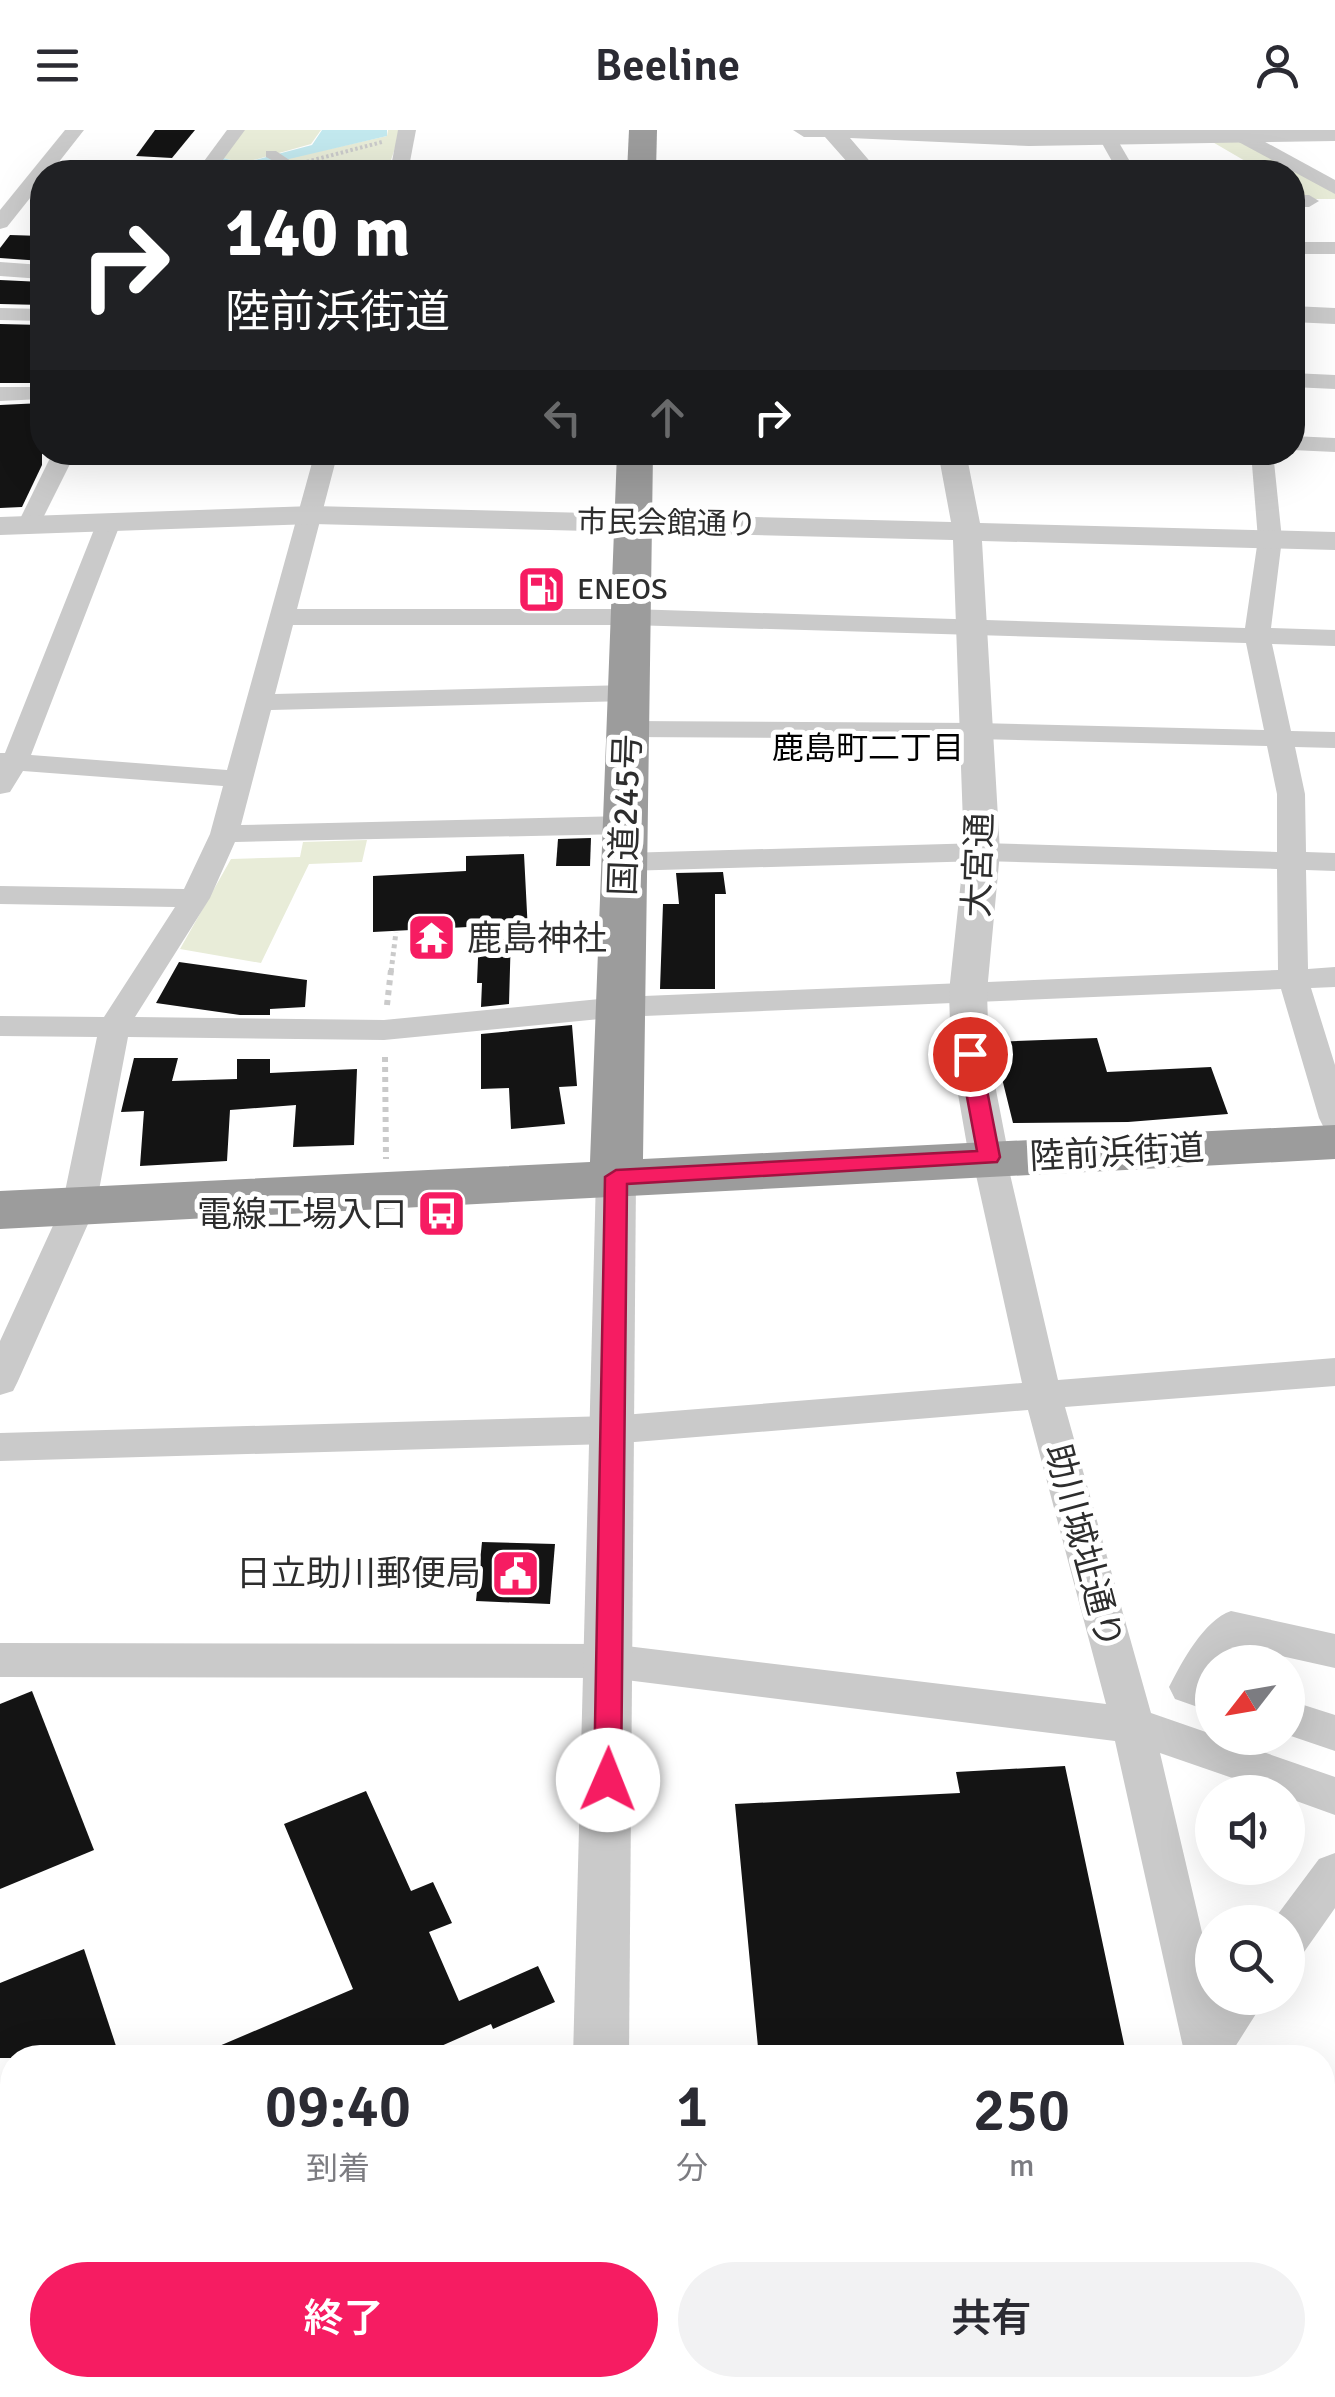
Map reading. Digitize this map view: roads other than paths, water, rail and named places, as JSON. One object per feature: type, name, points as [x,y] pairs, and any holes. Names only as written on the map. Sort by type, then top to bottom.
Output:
[{"type":"highway","points":[[642,160],[643,130]]},
{"type":"highway","name":"国道245号","points":[[616,1177],[634,465]]},
{"type":"highway","name":"陸前浜街道","points":[[0,1210],[1335,1142]]},
{"type":"street","points":[[54,160],[75,130]]},
{"type":"street","points":[[213,160],[236,130]]},
{"type":"street","points":[[804,130],[1108,138],[1199,136],[1269,160]]},
{"type":"street","points":[[831,131],[857,160]]},
{"type":"street","points":[[401,160],[407,132]]},
{"type":"street","points":[[1234,145],[1335,134]]},
{"type":"street","points":[[1108,138],[1120,160]]},
{"type":"street","points":[[1305,175],[1335,188]]},
{"type":"street","points":[[0,224],[30,192]]},
{"type":"street","points":[[1305,248],[1335,248]]},
{"type":"street","points":[[0,269],[30,271]]},
{"type":"street","points":[[0,314],[30,315]]},
{"type":"street","points":[[1305,315],[1335,316]]},
{"type":"street","points":[[1305,381],[1335,382]]},
{"type":"street","points":[[0,394],[30,393]]},
{"type":"street","points":[[1305,444],[1335,446]]},
{"type":"street","points":[[15,525],[56,465]]},
{"type":"street","points":[[0,1382],[79,1206],[116,1025],[195,898],[224,834],[324,465]]},
{"type":"street","name":"大宮通","points":[[954,465],[967,531],[982,852],[968,992],[970,1054],[989,1157]]},
{"type":"street","points":[[1263,465],[1270,540],[1258,634],[1291,794],[1293,978],[1335,1118]]},
{"type":"street","name":"市民会館通り","points":[[15,525],[313,515],[1335,541]]},
{"type":"street","points":[[109,522],[5,769],[240,778]]},
{"type":"street","points":[[283,617],[630,618],[1335,638]]},
{"type":"street","points":[[261,702],[628,711],[977,731],[1335,740]]},
{"type":"street","points":[[224,834],[1335,862]]},
{"type":"street","points":[[0,896],[195,898]]},
{"type":"street","points":[[0,1026],[384,1030],[620,1007],[1335,977]]},
{"type":"street","name":"助川城址通り","points":[[989,1157],[1043,1396],[1133,1726],[1202,2045]]},
{"type":"street","points":[[601,2045],[616,1177]]},
{"type":"street","points":[[0,1446],[610,1430],[1335,1372]]},
{"type":"street","points":[[1219,1645],[1231,1628],[1335,1651]]},
{"type":"street","points":[[0,1660],[610,1662],[1133,1726],[1335,1796]]},
{"type":"street","points":[[1305,1724],[1335,1734]]},
{"type":"street","points":[[1305,1914],[1335,1873]]},
{"type":"street","points":[[1209,2045],[1230,2015]]},
{"type":"water","points":[[322,130],[387,130],[387,136],[285,160],[254,160],[312,145]]},
{"type":"place","name":"ENEOS","points":[[542,589]]},
{"type":"place","name":"鹿島神社","points":[[432,938]]},
{"type":"place","name":"電線工場入口","points":[[442,1214]]},
{"type":"place","name":"日立助川郵便局","points":[[516,1573]]},
{"type":"district","name":"鹿島町二丁目","points":[[868,748]]}]
